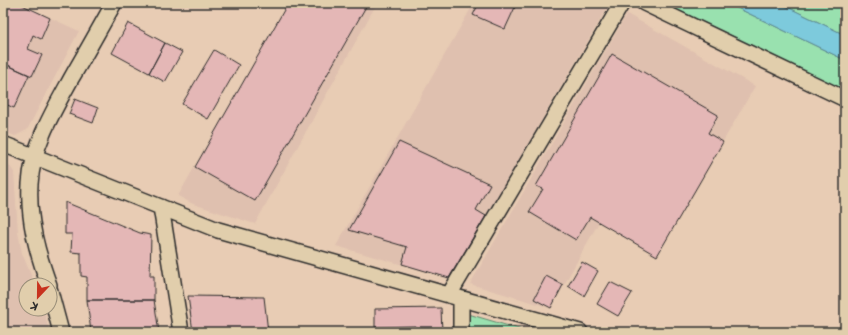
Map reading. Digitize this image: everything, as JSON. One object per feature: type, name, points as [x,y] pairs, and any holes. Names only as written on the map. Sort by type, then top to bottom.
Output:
[{"type":"street","points":[[45,277],[35,245],[32,225],[30,183],[35,156],[58,104],[114,3]]},
{"type":"street","points":[[461,332],[455,297],[622,3]]},
{"type":"street","points":[[644,3],[845,99]]},
{"type":"street","points":[[3,144],[218,230],[580,332]]},
{"type":"street","points":[[161,207],[181,332]]},
{"type":"street","points":[[57,317],[61,332]]},
{"type":"shaded area","points":[[3,3],[18,3],[79,31],[27,130],[15,136],[3,131]]},
{"type":"shaded area","points":[[288,3],[377,3],[255,224],[193,204],[178,196]]},
{"type":"shaded area","points":[[474,3],[610,3],[449,278],[336,246]]},
{"type":"shaded area","points":[[627,14],[755,86],[657,256],[599,222],[551,308],[470,284]]},
{"type":"shaded area","points":[[3,160],[7,162],[14,172],[18,232],[22,253],[32,277],[18,277],[18,317],[46,317],[49,332],[3,332]]},
{"type":"green space","points":[[663,3],[727,3],[845,60],[845,90]]},
{"type":"green space","points":[[779,3],[835,3],[845,8],[845,35]]},
{"type":"green space","points":[[465,313],[529,332],[465,332]]},
{"type":"water","points":[[727,3],[779,3],[845,35],[845,60]]},
{"type":"building","points":[[3,3],[18,3],[50,18],[41,39],[33,35],[28,49],[42,55],[32,76],[3,63]]},
{"type":"building","points":[[288,3],[368,3],[255,201],[195,167]]},
{"type":"building","points":[[479,3],[511,3],[516,5],[505,29],[473,15]]},
{"type":"building","points":[[128,23],[165,43],[149,73],[112,53]]},
{"type":"building","points":[[165,43],[182,52],[165,82],[149,73]]},
{"type":"building","points":[[214,50],[239,65],[208,119],[182,104]]},
{"type":"building","points":[[612,54],[718,115],[708,133],[723,142],[657,256],[590,217],[576,240],[529,212],[543,189],[536,186]]},
{"type":"building","points":[[3,63],[29,75],[14,108],[3,103]]},
{"type":"building","points":[[75,99],[98,108],[93,123],[69,114]]},
{"type":"building","points":[[399,142],[490,184],[476,210],[486,216],[449,278],[402,264],[407,247],[349,230]]},
{"type":"building","points":[[65,202],[140,233],[151,235],[150,276],[154,276],[154,300],[87,300],[87,277],[81,276],[81,253],[71,252],[72,234],[65,234]]},
{"type":"building","points":[[582,262],[598,271],[584,296],[568,286]]},
{"type":"building","points":[[546,276],[563,285],[551,308],[534,299]]},
{"type":"building","points":[[610,282],[632,293],[618,316],[597,304]]},
{"type":"building","points":[[188,296],[264,297],[268,332],[193,332]]},
{"type":"building","points":[[87,300],[154,300],[159,332],[91,332]]},
{"type":"building","points":[[441,308],[442,332],[415,332],[415,326],[375,327],[375,309]]}]
